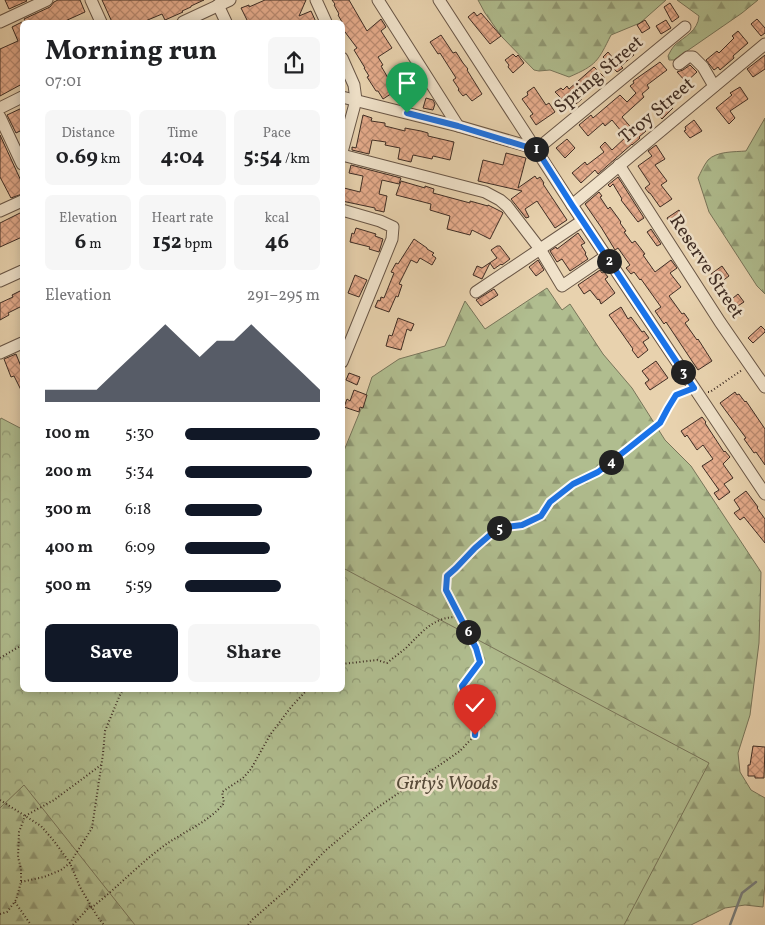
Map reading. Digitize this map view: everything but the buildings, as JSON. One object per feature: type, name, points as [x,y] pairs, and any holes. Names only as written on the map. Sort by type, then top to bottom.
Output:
[{"type":"street","points":[[0,22],[47,0]]},
{"type":"street","points":[[91,0],[100,20]]},
{"type":"street","points":[[187,20],[230,0]]},
{"type":"street","points":[[316,0],[325,20]]},
{"type":"street","points":[[378,0],[458,126]]},
{"type":"street","points":[[440,0],[582,221],[765,494]]},
{"type":"street","points":[[218,6],[225,20]]},
{"type":"street","name":"Spring Street","points":[[537,150],[684,27]]},
{"type":"street","name":"Troy Street","points":[[572,205],[765,44]]},
{"type":"street","points":[[679,64],[688,57],[693,57],[703,67],[714,86]]},
{"type":"street","points":[[345,65],[354,85],[356,100],[345,142]]},
{"type":"street","points":[[0,108],[20,98]]},
{"type":"street","points":[[345,98],[458,126],[537,150]]},
{"type":"street","points":[[0,117],[20,151]]},
{"type":"street","points":[[345,155],[485,192],[500,200],[507,206],[540,249],[562,286],[606,256]]},
{"type":"street","name":"Reserve Street","points":[[620,165],[720,322],[765,387]]},
{"type":"street","points":[[0,211],[20,202]]},
{"type":"street","points":[[345,211],[380,221],[393,227],[392,239],[345,355]]},
{"type":"street","points":[[476,292],[582,221]]},
{"type":"street","points":[[0,282],[20,272]]},
{"type":"street","points":[[0,353],[20,344]]},
{"type":"path","points":[[248,925],[291,886],[326,850],[371,812],[460,751],[475,735],[476,720],[466,700],[462,686],[480,662],[476,648],[446,590],[447,576],[498,528],[522,525],[541,516],[550,502],[573,484],[598,472],[644,437],[660,423],[676,395],[694,388],[710,392],[750,365]]},
{"type":"path","points":[[345,664],[377,660],[387,664],[435,622],[449,617],[460,617]]},
{"type":"path","points":[[0,658],[20,646]]},
{"type":"path","points":[[21,882],[44,877],[61,870],[70,863],[92,828],[105,731],[121,692]]},
{"type":"path","points":[[73,925],[91,907],[166,844],[200,824],[220,808],[224,803],[222,792],[242,778],[251,768],[270,734],[290,707],[305,692]]},
{"type":"path","points":[[0,914],[7,912],[15,902],[21,882],[18,857],[19,832],[25,816],[54,800],[102,764]]},
{"type":"path","points":[[0,800],[41,826],[70,863],[80,887],[104,925]]},
{"type":"path","points":[[15,902],[31,925]]},
{"type":"green space","points":[[478,0],[666,0],[640,23],[611,35],[596,61],[586,69],[569,77],[550,70],[534,70],[502,37]]},
{"type":"green space","points":[[677,0],[758,0],[674,60],[669,60],[668,56],[672,49],[693,30],[699,16]]},
{"type":"green space","points":[[765,118],[765,294],[757,286],[709,212],[698,178],[708,160],[712,157],[726,152],[746,151]]},
{"type":"green space","points":[[547,288],[562,310],[570,304],[603,354],[632,388],[665,440],[691,466],[761,572],[759,643],[750,715],[738,753],[740,772],[751,790],[765,798],[765,883],[763,907],[745,905],[725,908],[691,925],[0,925],[0,460],[20,669],[20,692],[345,692],[345,448],[372,377],[399,359],[445,346],[465,301],[485,329]]},
{"type":"green space","name":"Girty's Woods","points":[[1,418],[20,428],[20,692],[345,692],[345,569],[709,763],[624,925],[135,925],[24,785],[0,808]]},
{"type":"waterway","points":[[730,925],[742,893],[756,882]]},
{"type":"route","points":[[407,113],[537,150],[694,388],[676,395],[660,423],[598,472],[573,484],[550,502],[541,516],[522,525],[498,528],[447,576],[446,590],[476,648],[480,662],[462,686],[466,700],[476,720],[475,735]]}]
